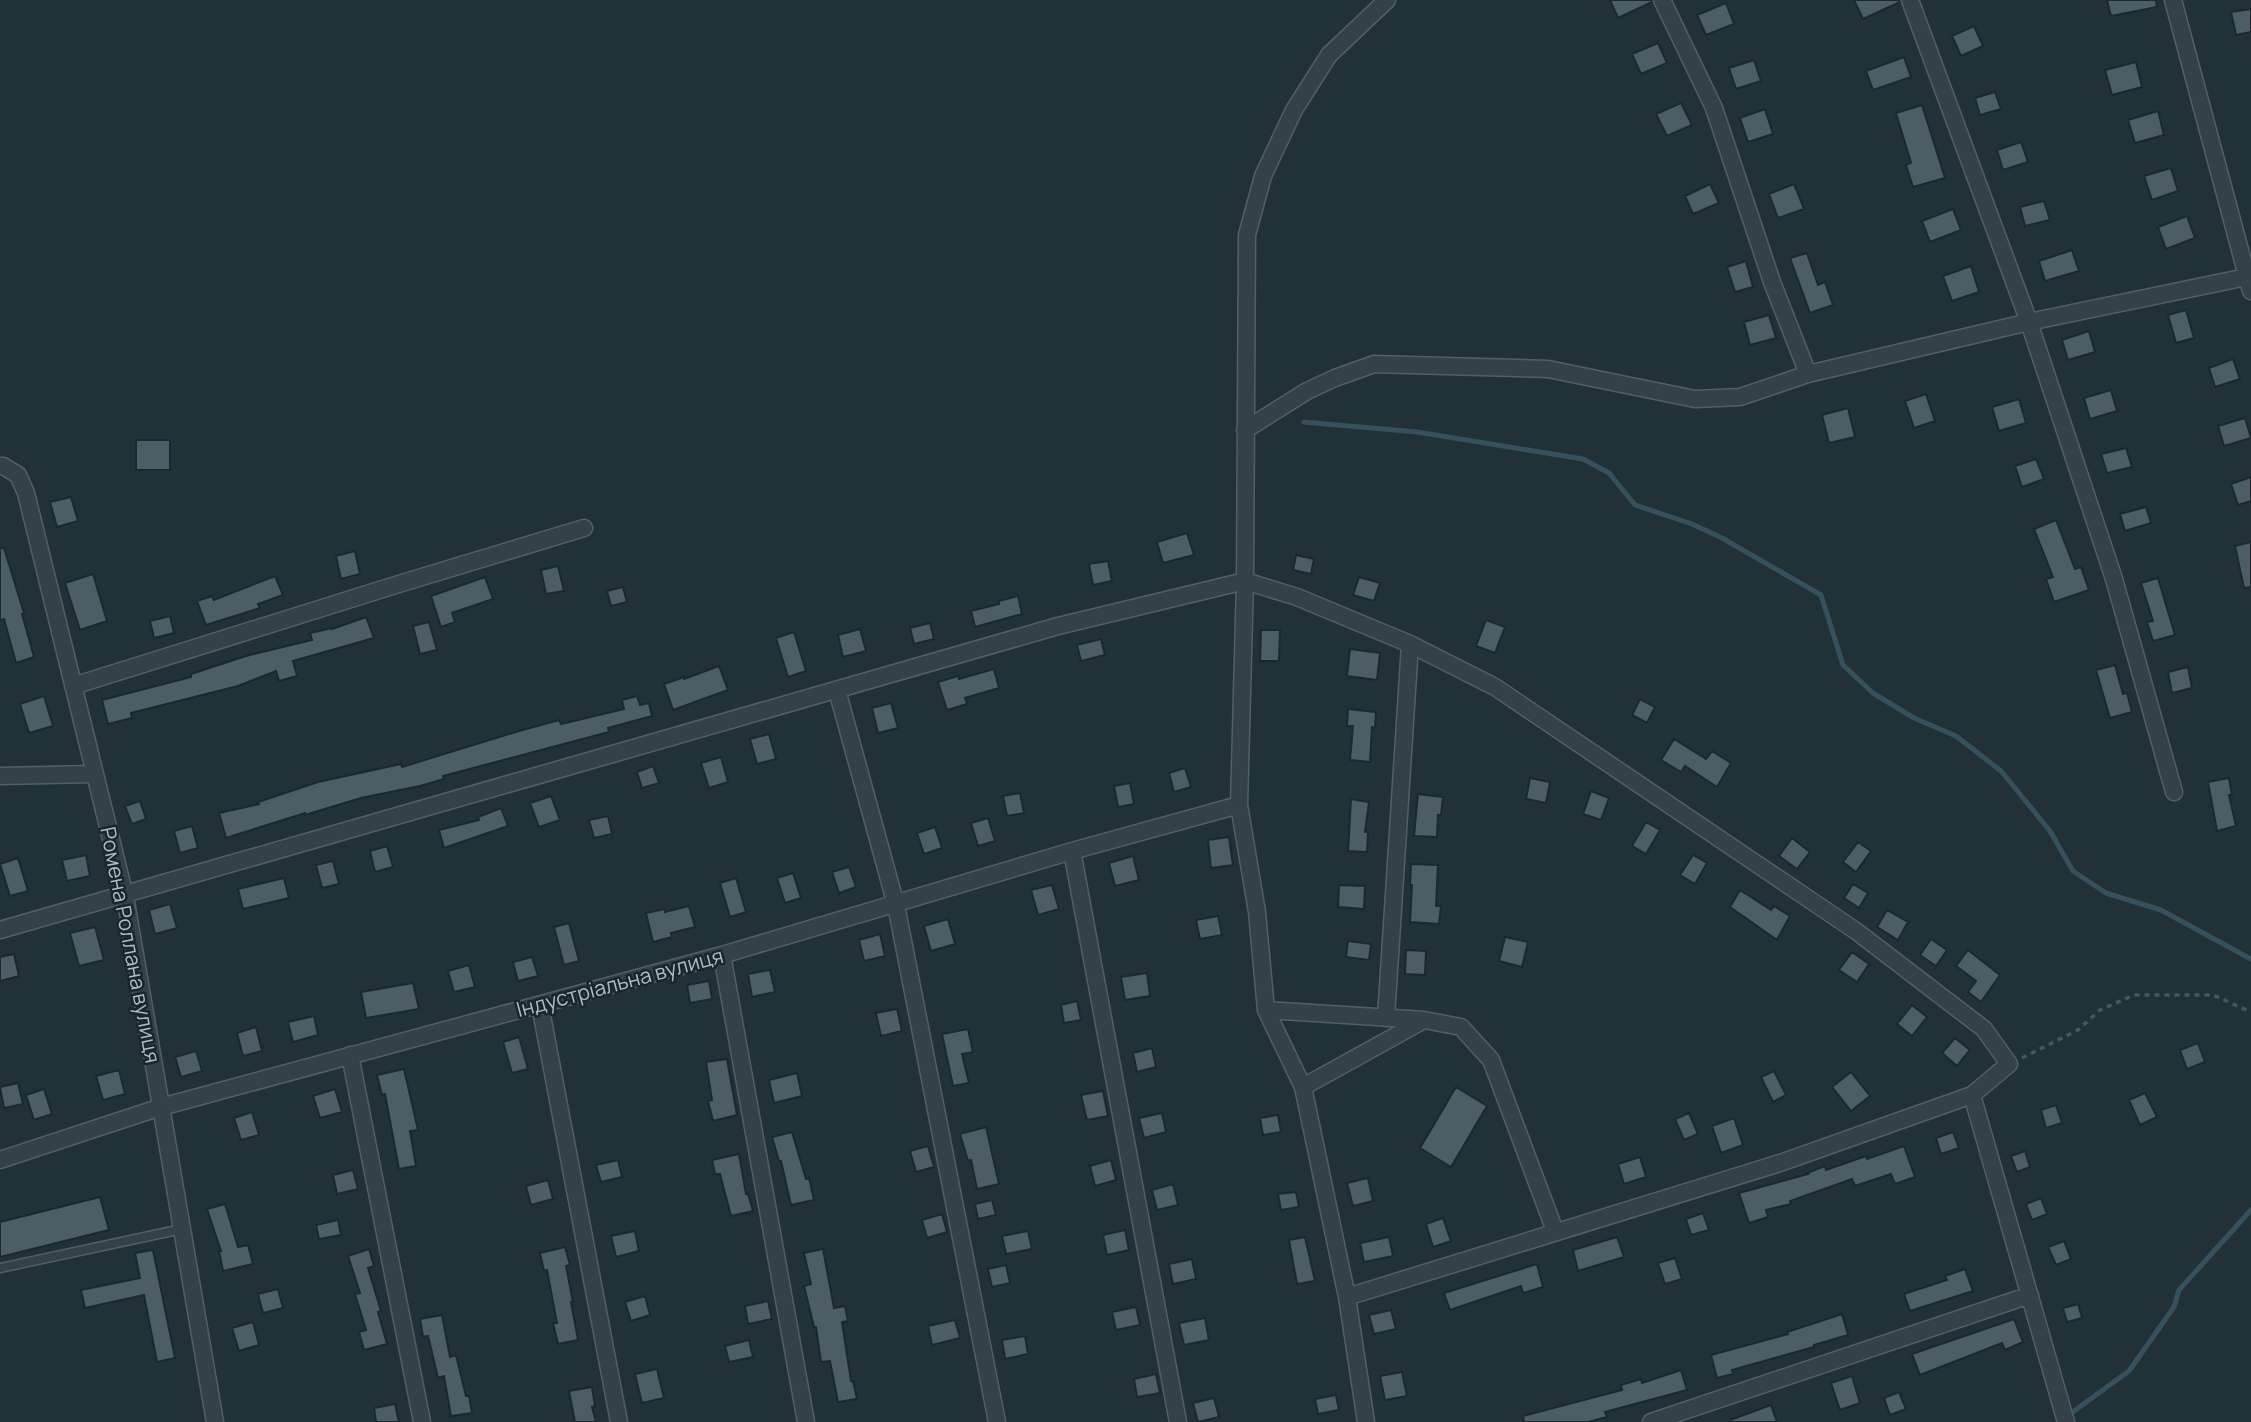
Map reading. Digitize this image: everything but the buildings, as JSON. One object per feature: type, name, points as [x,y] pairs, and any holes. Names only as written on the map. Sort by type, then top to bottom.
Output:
[{"type":"street","points":[[1366,1422],[1347,1297],[1303,1087],[1266,1010],[1257,912],[1239,805],[1245,581],[1247,235],[1263,176],[1294,110],[1329,55],[1387,0]]},
{"type":"street","points":[[1662,0],[1714,107],[1772,282],[1808,374]]},
{"type":"street","points":[[1910,0],[2029,322],[2114,579],[2174,792]]},
{"type":"street","points":[[1245,430],[1307,391],[1374,364],[1548,369],[1695,399],[1740,397],[1808,374],[2029,322],[2250,281],[2173,0]]},
{"type":"street","name":"Ромена Роллана вулиця","points":[[0,466],[18,475],[26,492],[125,896],[215,1422]]},
{"type":"street","points":[[74,686],[584,528]]},
{"type":"street","points":[[0,930],[1058,625],[1245,581],[1297,597],[1410,644],[1495,687],[1856,931],[1984,1029],[2009,1064],[1972,1095],[1780,1163],[1347,1297]]},
{"type":"street","points":[[1386,1018],[1410,644]]},
{"type":"street","points":[[837,690],[896,905],[997,1422]]},
{"type":"street","points":[[0,776],[93,774]]},
{"type":"street","name":"Індустріальна вулиця","points":[[0,1160],[161,1107],[722,956],[1072,851],[1239,805]]},
{"type":"street","points":[[1072,851],[1178,1422]]},
{"type":"street","points":[[722,956],[806,1422]]},
{"type":"street","points":[[540,1005],[619,1422]]},
{"type":"street","points":[[1266,1010],[1423,1020],[1461,1027],[1490,1060],[1555,1231]]},
{"type":"street","points":[[1303,1087],[1423,1020]]},
{"type":"street","points":[[350,1055],[422,1422]]},
{"type":"street","points":[[1972,1095],[2066,1422]]},
{"type":"street","points":[[1651,1422],[2030,1295]]},
{"type":"lane","points":[[0,1268],[182,1229]]},
{"type":"path","points":[[2009,1064],[2078,1030],[2100,1010],[2134,995],[2213,995],[2251,1012]]},
{"type":"waterway","points":[[1304,422],[1417,432],[1583,459],[1609,473],[1635,505],[1692,524],[1722,538],[1821,595],[1843,665],[1873,693],[1914,718],[1956,736],[2001,771],[2050,831],[2073,871],[2106,893],[2161,910],[2251,959]]},
{"type":"waterway","points":[[2074,1411],[2129,1371],[2174,1307],[2179,1290],[2251,1210]]}]
